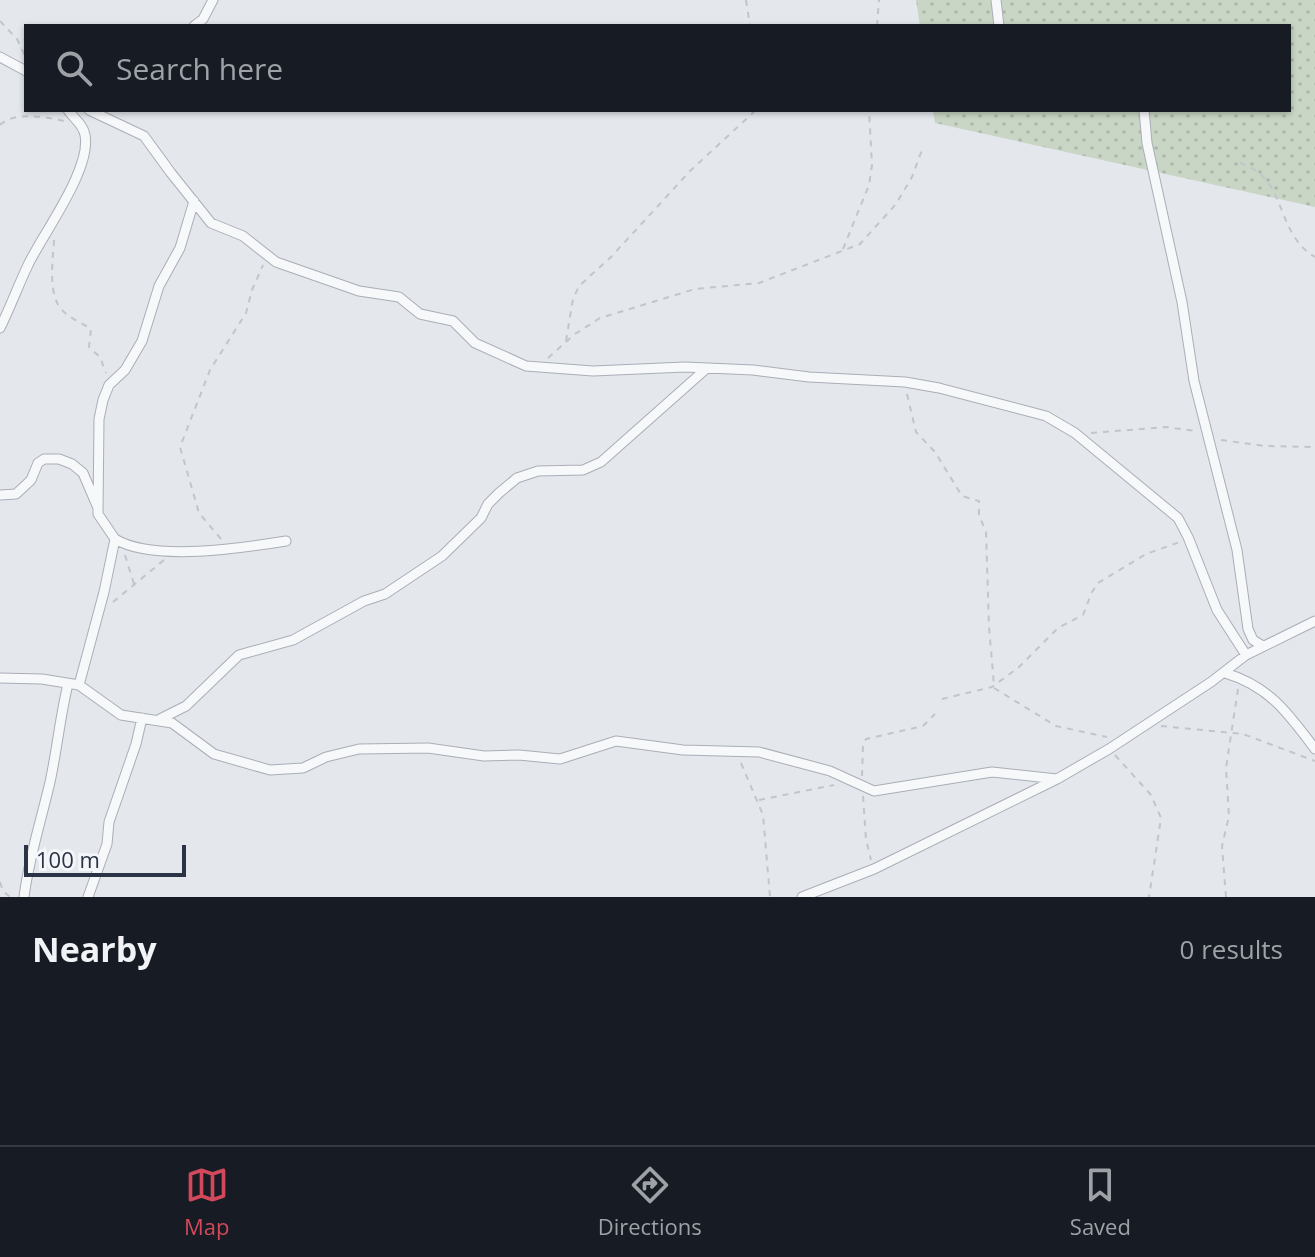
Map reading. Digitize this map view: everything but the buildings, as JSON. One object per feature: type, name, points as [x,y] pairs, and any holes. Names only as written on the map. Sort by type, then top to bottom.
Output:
[{"type":"street","points":[[197,24],[203,19],[213,0]]},
{"type":"street","points":[[996,0],[999,24]]},
{"type":"street","points":[[0,57],[24,70]]},
{"type":"street","points":[[0,328],[80,163],[85,141],[80,123],[70,112]]},
{"type":"street","points":[[93,112],[144,136],[211,223],[243,236],[284,267],[359,291],[399,297],[420,314],[456,323],[475,343],[526,366],[593,371],[708,368],[905,382],[1046,416],[1075,433],[1178,518],[1217,610],[1246,655]]},
{"type":"street","points":[[1144,112],[1147,143],[1182,302],[1194,381],[1241,568],[1248,629],[1253,640],[1263,646]]},
{"type":"street","points":[[194,201],[180,248],[159,286],[142,341],[125,370],[109,385],[99,419],[99,517],[115,539],[139,548],[230,549],[286,541]]},
{"type":"street","points":[[160,719],[186,706],[239,655],[293,640],[364,601],[385,594],[442,556],[481,518],[488,504],[517,478],[529,472],[583,470],[601,462],[708,368]]},
{"type":"street","points":[[0,495],[16,494],[31,480],[38,463],[44,459],[59,459],[83,473],[98,509]]},
{"type":"street","points":[[24,897],[34,838],[50,784],[58,728],[97,615],[115,539]]},
{"type":"street","points":[[802,897],[874,869],[1057,779],[1225,673],[1246,655],[1315,621]]},
{"type":"street","points":[[1225,673],[1241,677],[1263,689],[1315,749]]},
{"type":"street","points":[[0,678],[42,679],[73,685],[121,715],[172,723],[214,754],[270,770],[303,768],[326,757],[359,749],[447,749],[484,756],[519,755],[552,759],[616,741],[683,750],[759,752],[830,771],[878,790],[992,772],[1057,779]]},
{"type":"street","points":[[88,897],[107,844],[109,822],[142,718]]},
{"type":"path","points":[[746,0],[750,24]]},
{"type":"path","points":[[877,24],[879,0]]},
{"type":"path","points":[[0,21],[17,39],[24,54]]},
{"type":"path","points":[[566,342],[573,299],[579,286],[611,257],[690,171],[754,112]]},
{"type":"path","points":[[842,250],[869,185],[872,165],[869,112]]},
{"type":"path","points":[[0,125],[6,119],[16,117],[80,123]]},
{"type":"path","points":[[539,367],[566,342],[600,318],[695,289],[759,283],[860,244],[896,204],[912,177],[923,147]]},
{"type":"path","points":[[1240,163],[1251,166],[1269,180],[1288,227],[1298,243],[1315,257]]},
{"type":"path","points":[[55,220],[53,260],[56,302],[67,315],[91,329],[89,347],[100,357],[109,385]]},
{"type":"path","points":[[230,549],[199,513],[180,447],[210,370],[246,313],[252,290],[268,256]]},
{"type":"path","points":[[905,382],[916,432],[935,452],[962,496],[979,501],[979,515],[986,529],[993,686]]},
{"type":"path","points":[[1075,433],[1174,427],[1237,443],[1315,447]]},
{"type":"path","points":[[942,699],[993,686],[1019,667],[1058,628],[1083,615],[1098,583],[1146,554],[1188,537]]},
{"type":"path","points":[[115,539],[128,562],[134,585]]},
{"type":"path","points":[[97,615],[177,550]]},
{"type":"path","points":[[1226,897],[1222,846],[1229,816],[1225,780],[1230,732],[1241,677]]},
{"type":"path","points":[[993,686],[1056,726],[1124,739]]},
{"type":"path","points":[[874,869],[866,839],[860,784],[863,744],[866,739],[923,726],[935,714]]},
{"type":"path","points":[[1145,724],[1250,736],[1315,761]]},
{"type":"path","points":[[1109,749],[1151,795],[1161,818],[1149,897]]},
{"type":"path","points":[[738,751],[746,778],[759,800],[770,897]]},
{"type":"path","points":[[759,800],[820,787],[860,784]]},
{"type":"path","points":[[0,882],[3,891],[10,897]]},
{"type":"green space","points":[[916,0],[1315,0],[1315,207],[935,123],[933,112],[1291,112],[1291,24],[920,24]]}]
